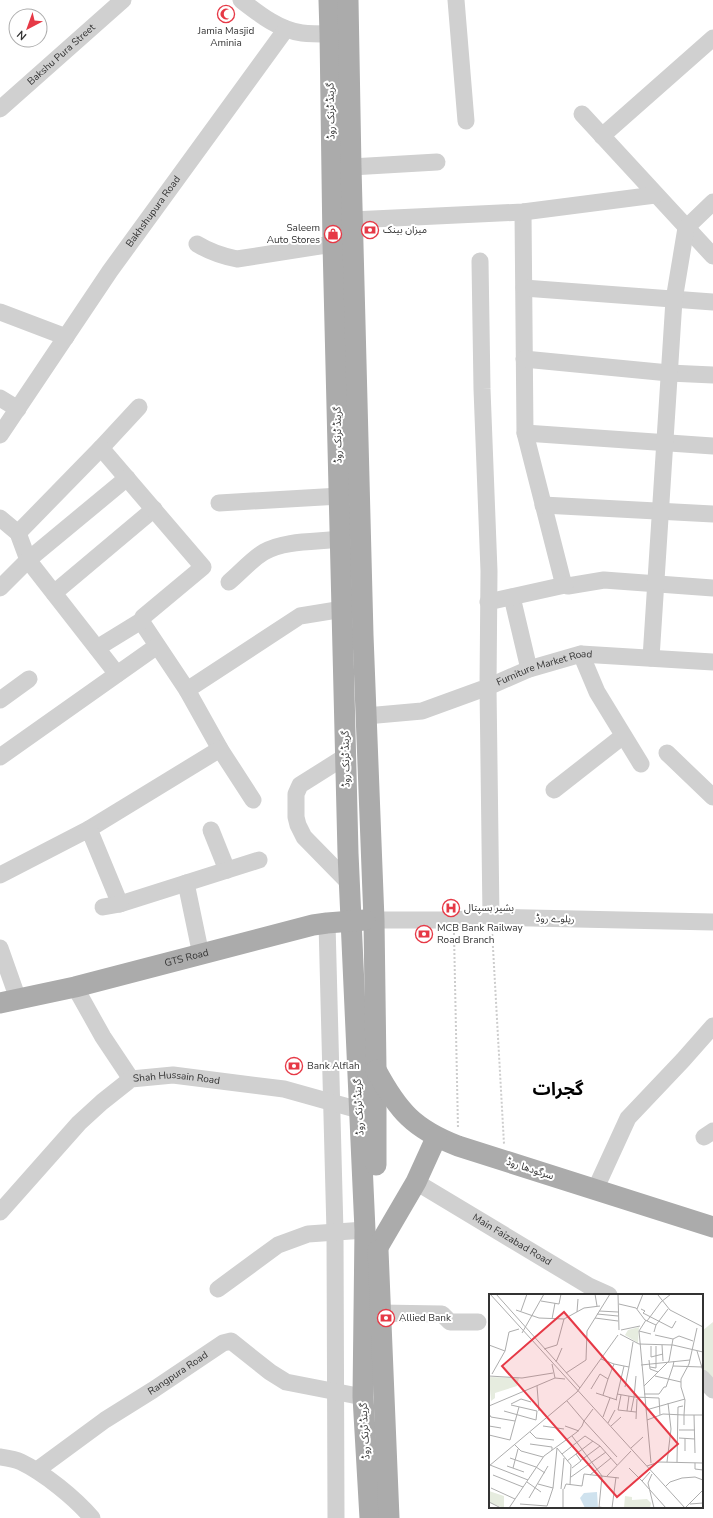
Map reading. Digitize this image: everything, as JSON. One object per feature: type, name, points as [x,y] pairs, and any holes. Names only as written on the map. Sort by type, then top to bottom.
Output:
[{"type":"main road","name":"گرینڈ ٹرنک روڈ","points":[[329,0],[333,244],[347,386],[366,716],[374,920],[376,1070],[375,1150],[380,1313],[389,1518]]},
{"type":"main road","name":"گرینڈ ٹرنک روڈ","points":[[348,0],[352,220],[347,386],[340,496],[349,883],[365,1230],[363,1397],[370,1518]]},
{"type":"main road","name":"GTS Road","points":[[9,1001],[75,987],[327,923],[351,920],[374,920]]},
{"type":"main road","name":"سرگودھا روڈ","points":[[376,1070],[388,1092],[410,1119],[436,1138],[713,1227]]},
{"type":"main road","points":[[378,1247],[416,1182],[436,1138]]},
{"type":"street","name":"Bakshu Pura Street","points":[[0,110],[123,0]]},
{"type":"street","points":[[241,0],[263,17],[286,29],[301,33],[330,34]]},
{"type":"street","points":[[456,0],[466,121]]},
{"type":"street","name":"Bakhshupura Road","points":[[0,435],[110,271],[286,29]]},
{"type":"street","points":[[602,136],[713,38]]},
{"type":"street","points":[[582,114],[655,195],[713,256]]},
{"type":"street","points":[[351,167],[437,162]]},
{"type":"street","points":[[352,220],[523,212],[655,195]]},
{"type":"street","points":[[651,658],[674,300],[686,228],[713,202]]},
{"type":"street","points":[[523,212],[525,433],[565,585]]},
{"type":"street","points":[[197,244],[222,257],[237,259],[333,244]]},
{"type":"street","points":[[366,716],[422,711],[488,687],[488,602],[480,261]]},
{"type":"street","points":[[524,288],[713,302]]},
{"type":"street","points":[[0,312],[66,337]]},
{"type":"street","points":[[524,359],[669,373],[713,375]]},
{"type":"street","points":[[0,398],[18,409]]},
{"type":"street","points":[[18,532],[101,448],[139,407]]},
{"type":"street","points":[[525,433],[713,446]]},
{"type":"street","points":[[97,648],[141,621],[143,617],[203,567],[101,448]]},
{"type":"street","points":[[0,588],[28,560],[127,478]]},
{"type":"street","points":[[220,503],[340,496]]},
{"type":"street","points":[[544,505],[713,514]]},
{"type":"street","points":[[54,593],[154,509]]},
{"type":"street","points":[[0,518],[18,532],[28,560],[117,674]]},
{"type":"street","points":[[229,582],[263,553],[274,547],[341,539]]},
{"type":"street","points":[[488,602],[565,585],[568,586],[604,580],[713,588]]},
{"type":"street","points":[[512,597],[529,669]]},
{"type":"street","points":[[187,690],[300,616],[343,609]]},
{"type":"street","points":[[141,621],[187,690],[220,749],[253,800]]},
{"type":"street","points":[[0,757],[157,646]]},
{"type":"street","points":[[581,654],[597,692],[641,764]]},
{"type":"street","name":"Furniture Market Road","points":[[491,917],[488,687],[529,669],[581,654],[713,662]]},
{"type":"street","points":[[0,700],[29,679]]},
{"type":"street","points":[[554,790],[623,736]]},
{"type":"street","points":[[0,875],[89,829],[220,749]]},
{"type":"street","points":[[667,753],[713,797]]},
{"type":"street","points":[[346,756],[300,785],[296,794],[296,817],[304,837],[349,883]]},
{"type":"street","points":[[89,829],[120,904]]},
{"type":"street","points":[[211,830],[227,870]]},
{"type":"street","points":[[104,907],[120,904],[260,860]]},
{"type":"street","points":[[186,883],[201,955]]},
{"type":"street","name":"ریلوے روڈ","points":[[374,920],[454,920],[491,917],[713,922]]},
{"type":"street","points":[[327,923],[334,1232],[336,1518]]},
{"type":"street","points":[[0,948],[9,1001]]},
{"type":"street","points":[[75,987],[103,1038],[131,1079]]},
{"type":"street","points":[[595,1190],[628,1118],[713,1026]]},
{"type":"street","name":"Shah Hussain Road","points":[[0,1212],[80,1123],[102,1102],[131,1079],[173,1075],[284,1090],[359,1110]]},
{"type":"street","name":"Main Faizabad Road","points":[[416,1182],[589,1286],[607,1294]]},
{"type":"street","points":[[218,1289],[278,1245],[308,1234],[365,1230]]},
{"type":"street","points":[[380,1313],[442,1314],[450,1322],[478,1322]]},
{"type":"street","name":"Rangpura Road","points":[[37,1470],[105,1420],[223,1343],[231,1341],[270,1372],[286,1382],[363,1397]]},
{"type":"street","points":[[703,1379],[713,1390]]},
{"type":"street","points":[[0,1457],[19,1461],[37,1470],[83,1507],[92,1518]]},
{"type":"path","points":[[491,917],[505,1161]]},
{"type":"path","points":[[454,920],[458,1146]]},
{"type":"shaded area","points":[[713,1322],[713,1382],[703,1370],[703,1330]]},
{"type":"place","name":"Jamia Masjid Aminia","points":[[226,14]]},
{"type":"place","name":"میزان بینک","points":[[370,230]]},
{"type":"place","name":"Saleem Auto Stores","points":[[333,234]]},
{"type":"place","name":"بشیر ہسپتال","points":[[451,908]]},
{"type":"place","name":"MCB Bank Railway Road Branch","points":[[424,934]]},
{"type":"place","name":"Bank Alflah","points":[[294,1066]]},
{"type":"place","name":"Allied Bank","points":[[386,1318]]},
{"type":"district","name":"گجرات","points":[[558,1089]]}]
